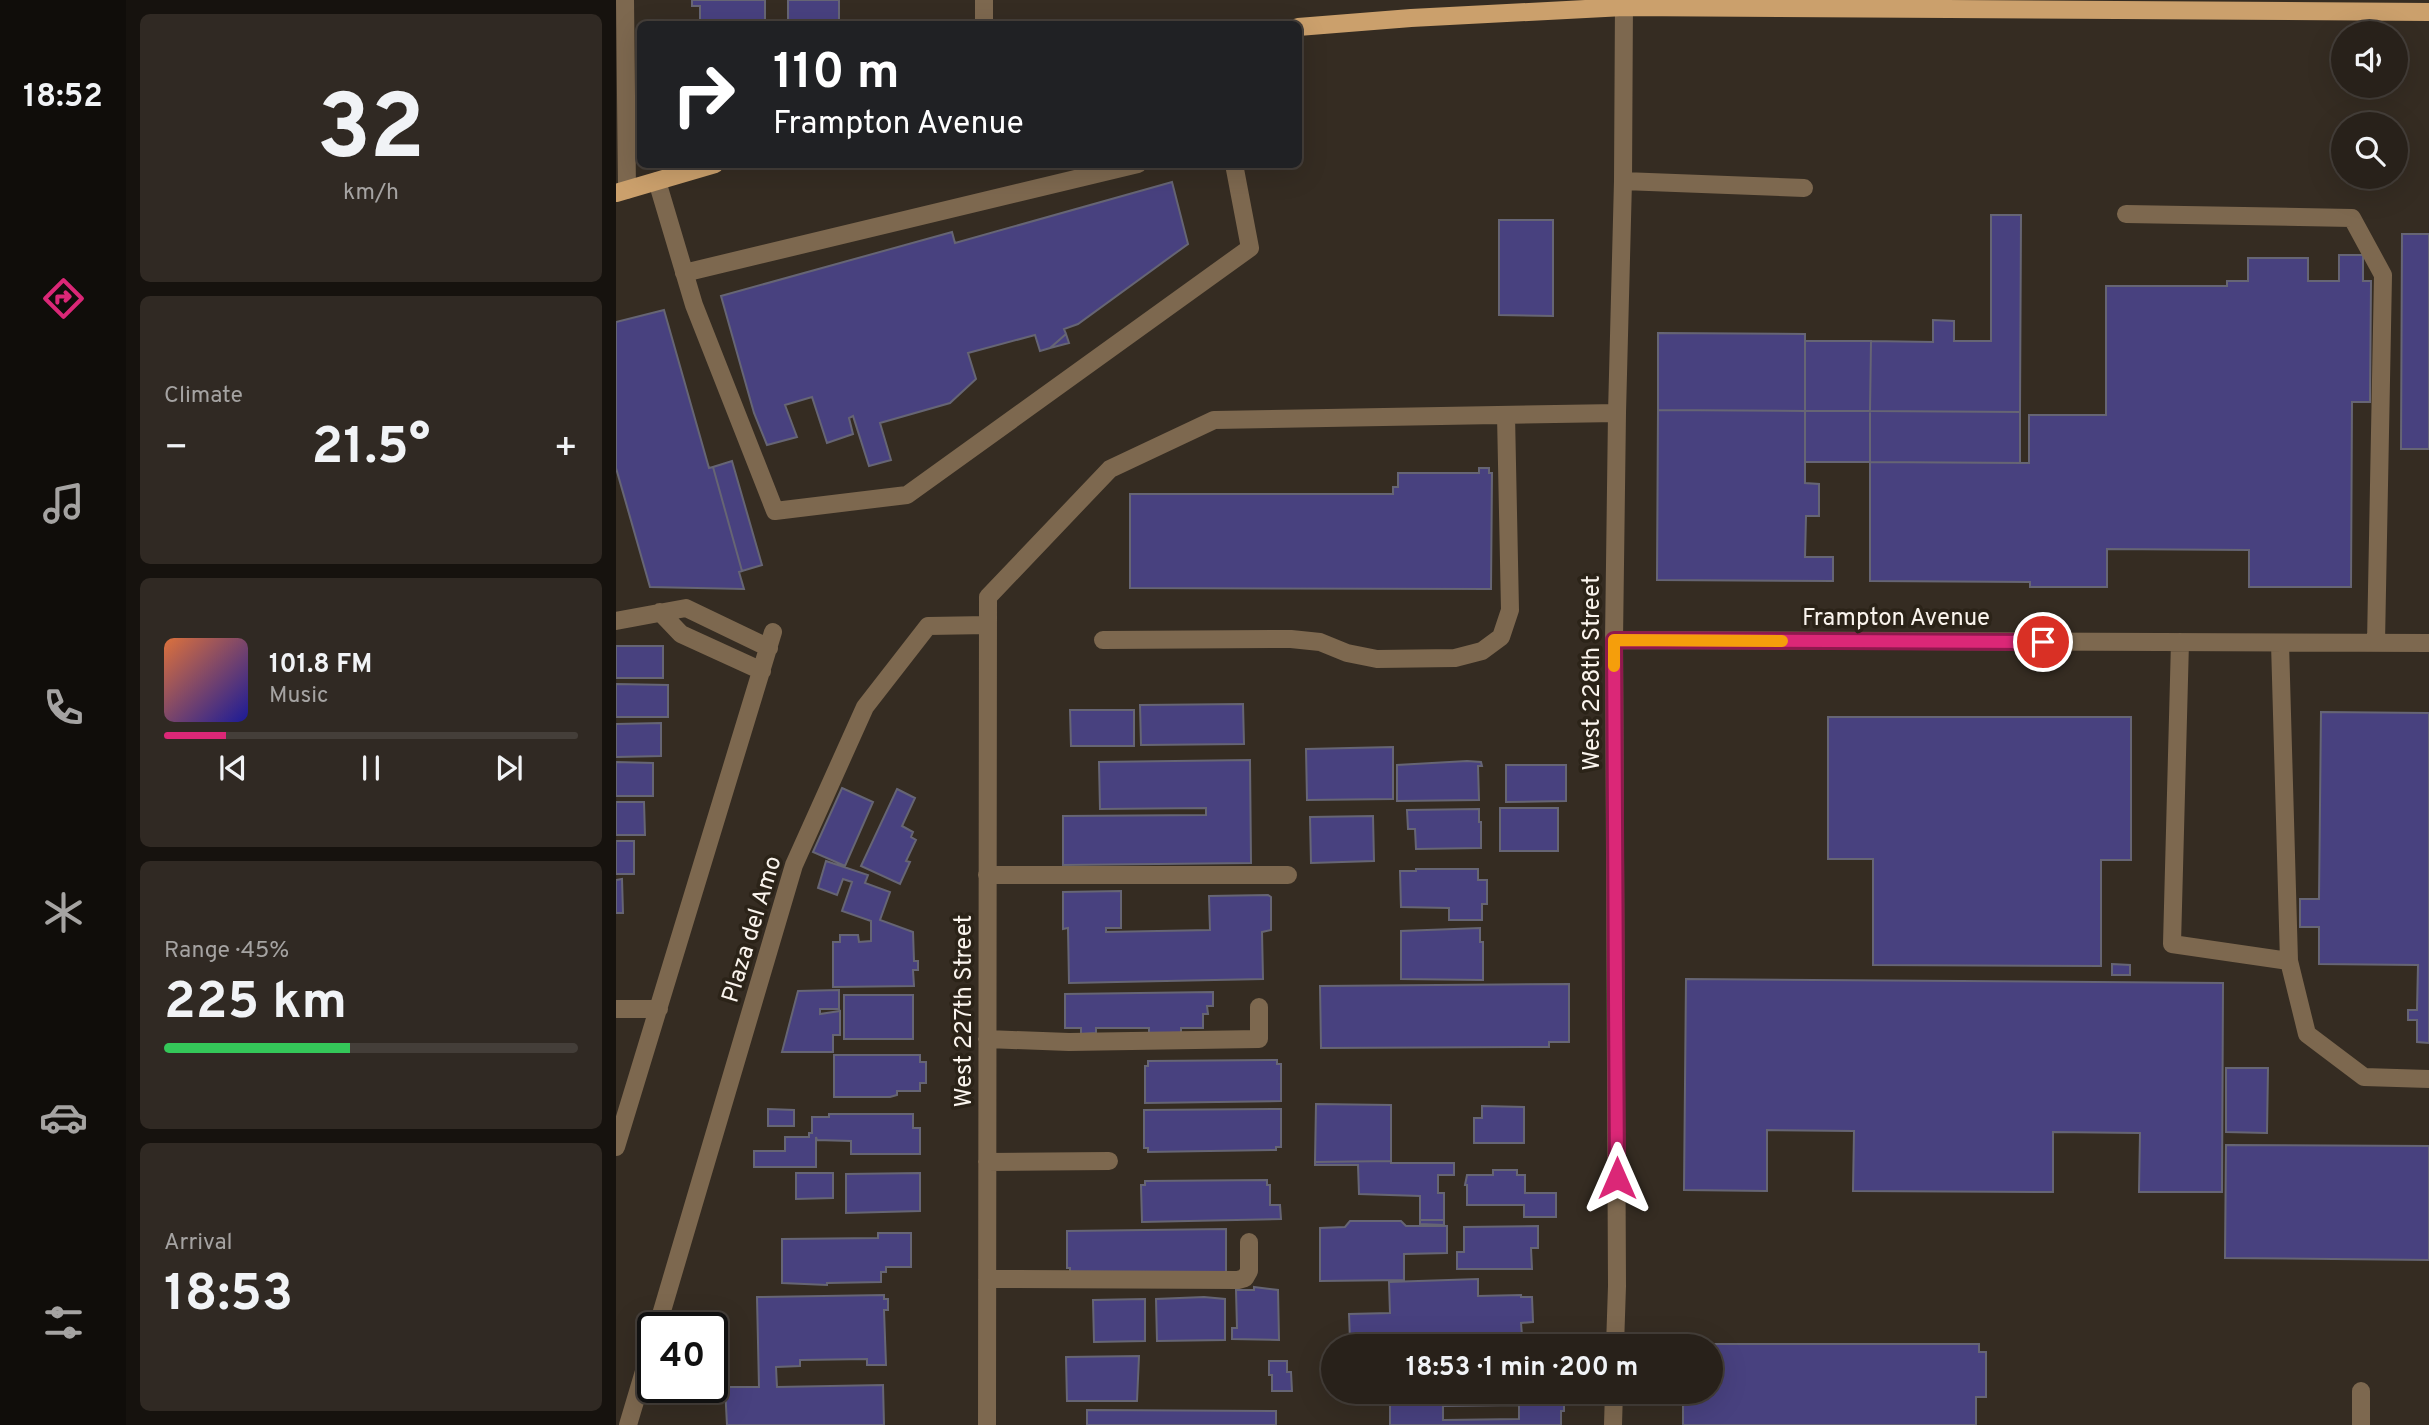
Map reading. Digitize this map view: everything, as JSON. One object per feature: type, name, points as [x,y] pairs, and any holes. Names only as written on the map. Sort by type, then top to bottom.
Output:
[{"type":"main road","points":[[1302,27],[1624,3],[2429,12]]},
{"type":"main road","points":[[622,191],[701,168]]},
{"type":"street","points":[[622,191],[625,0]]},
{"type":"street","points":[[984,0],[984,21]]},
{"type":"street","name":"West 228th Street","points":[[1616,1334],[1618,1286],[1614,640],[1624,3]]},
{"type":"street","points":[[684,273],[1121,168]]},
{"type":"street","points":[[657,181],[694,305],[775,511],[908,495],[1250,248],[1235,168]]},
{"type":"street","points":[[1623,181],[1804,188]]},
{"type":"street","points":[[2126,214],[2352,218],[2383,275],[2376,643]]},
{"type":"street","points":[[1103,640],[1291,639],[1320,642],[1347,653],[1377,659],[1455,658],[1482,651],[1501,637],[1510,610],[1506,415],[1617,413]]},
{"type":"street","name":"West 227th Street","points":[[987,1425],[988,597],[1110,469],[1214,420],[1506,415]]},
{"type":"street","points":[[616,621],[686,608],[771,640],[616,1147]]},
{"type":"street","points":[[660,612],[681,634],[762,671]]},
{"type":"street","name":"Plaza del Amo","points":[[661,1312],[794,865],[865,708],[928,626],[988,625]]},
{"type":"street","name":"Frampton Avenue","points":[[1614,640],[2429,643]]},
{"type":"street","points":[[2180,642],[2172,944],[2289,961]]},
{"type":"street","points":[[2280,643],[2289,961],[2307,1034],[2364,1077],[2429,1079]]},
{"type":"street","points":[[987,875],[1288,874]]},
{"type":"street","points":[[987,1039],[1069,1042],[1259,1039],[1259,1007]]},
{"type":"street","points":[[616,1009],[659,1009]]},
{"type":"street","points":[[987,1163],[1109,1161]]},
{"type":"street","points":[[987,1279],[1238,1280],[1245,1278],[1249,1271],[1249,1242]]},
{"type":"street","points":[[2361,1391],[2361,1425]]},
{"type":"street","points":[[628,1425],[637,1395]]},
{"type":"street","points":[[1613,1425],[1614,1404]]},
{"type":"building","points":[[692,0],[765,0],[765,20],[700,21],[700,6],[692,6]]},
{"type":"building","points":[[788,0],[839,0],[839,21],[788,21]]},
{"type":"building","points":[[1172,182],[1188,244],[1078,324],[1064,329],[1066,334],[1050,348],[1040,351],[1035,335],[968,353],[976,379],[950,403],[880,423],[891,460],[869,466],[853,416],[849,418],[853,434],[827,443],[812,397],[785,405],[797,437],[767,445],[754,413],[721,296],[952,232],[955,243]]},
{"type":"building","points":[[1991,215],[2021,215],[2020,412],[1870,411],[1871,341],[1933,342],[1933,320],[1954,321],[1954,341],[1991,341]]},
{"type":"building","points":[[1499,220],[1553,220],[1553,316],[1499,315]]},
{"type":"building","points":[[2402,234],[2429,234],[2429,449],[2401,449]]},
{"type":"building","points":[[2339,255],[2363,255],[2363,281],[2371,281],[2370,402],[2352,402],[2351,587],[2249,587],[2249,550],[2107,549],[2107,587],[2030,587],[2030,582],[1870,581],[1870,462],[2029,463],[2029,415],[2106,415],[2106,286],[2227,286],[2227,281],[2248,281],[2248,258],[2308,258],[2308,281],[2339,281]]},
{"type":"building","points":[[664,310],[709,468],[713,467],[742,571],[739,572],[744,589],[650,587],[616,468],[616,322]]},
{"type":"building","points":[[1658,333],[1805,334],[1805,411],[1658,410]]},
{"type":"building","points":[[1066,334],[1069,343],[1050,348],[1057,342]]},
{"type":"building","points":[[1805,341],[1871,341],[1870,411],[1805,411]]},
{"type":"building","points":[[1658,410],[1805,411],[1805,483],[1819,484],[1819,516],[1806,516],[1805,557],[1833,557],[1833,581],[1657,580]]},
{"type":"building","points":[[1805,411],[1870,411],[1870,462],[1805,462]]},
{"type":"building","points":[[1870,411],[2020,412],[2020,463],[1870,462]]},
{"type":"building","points":[[732,461],[762,565],[742,571],[713,467]]},
{"type":"building","points":[[1479,468],[1489,468],[1489,473],[1492,473],[1491,589],[1130,588],[1130,494],[1393,494],[1393,487],[1398,487],[1398,473],[1479,473]]},
{"type":"building","points":[[616,646],[663,646],[663,678],[616,678]]},
{"type":"building","points":[[616,684],[668,685],[668,717],[616,717]]},
{"type":"building","points":[[1243,704],[1244,744],[1141,745],[1140,705]]},
{"type":"building","points":[[1070,710],[1134,710],[1134,746],[1071,746]]},
{"type":"building","points":[[2321,712],[2429,713],[2429,1043],[2417,1042],[2417,1020],[2408,1020],[2408,1010],[2417,1010],[2418,965],[2319,964],[2319,927],[2300,927],[2300,899],[2319,899]]},
{"type":"building","points":[[1828,717],[2131,717],[2131,860],[2101,860],[2101,966],[1873,965],[1873,859],[1828,859]]},
{"type":"building","points":[[661,723],[661,756],[616,757],[616,724]]},
{"type":"building","points":[[1393,747],[1393,799],[1307,800],[1306,749]]},
{"type":"building","points":[[1250,760],[1251,863],[1063,865],[1063,816],[1206,815],[1206,808],[1100,809],[1099,762]]},
{"type":"building","points":[[616,762],[653,763],[653,796],[616,796]]},
{"type":"building","points":[[1481,762],[1482,766],[1478,766],[1479,800],[1397,801],[1397,765]]},
{"type":"building","points":[[1506,765],[1566,765],[1566,801],[1506,802]]},
{"type":"building","points":[[842,788],[873,802],[845,866],[813,852]]},
{"type":"building","points":[[897,789],[915,798],[902,826],[913,832],[911,837],[916,840],[906,861],[910,862],[900,884],[861,866]]},
{"type":"building","points":[[616,802],[644,802],[645,835],[616,835]]},
{"type":"building","points":[[1500,808],[1558,808],[1558,851],[1500,851]]},
{"type":"building","points":[[1479,809],[1481,848],[1416,849],[1415,829],[1408,829],[1407,810]]},
{"type":"building","points":[[1373,816],[1374,861],[1311,863],[1310,817]]},
{"type":"building","points":[[616,841],[634,841],[634,874],[616,874]]},
{"type":"building","points":[[826,861],[868,875],[865,883],[890,892],[880,920],[913,932],[914,961],[918,961],[918,970],[913,970],[914,986],[833,987],[833,942],[840,942],[840,935],[858,935],[859,942],[871,941],[871,921],[842,911],[852,882],[843,879],[837,895],[818,888]]},
{"type":"building","points":[[1478,869],[1478,880],[1487,880],[1487,904],[1482,904],[1482,920],[1449,920],[1449,908],[1401,907],[1400,871]]},
{"type":"building","points":[[622,879],[623,913],[616,913],[616,880]]},
{"type":"building","points":[[1121,891],[1121,928],[1106,928],[1106,932],[1210,930],[1209,896],[1268,895],[1271,897],[1271,930],[1262,932],[1263,979],[1069,983],[1068,928],[1063,929],[1063,892]]},
{"type":"building","points":[[1480,928],[1480,942],[1483,942],[1483,980],[1401,979],[1401,931]]},
{"type":"building","points":[[2112,964],[2130,965],[2130,975],[2112,975]]},
{"type":"building","points":[[1686,979],[2223,983],[2222,1192],[2139,1192],[2140,1133],[2053,1132],[2053,1192],[1853,1191],[1854,1131],[1767,1130],[1767,1191],[1684,1190]]},
{"type":"building","points":[[1569,984],[1569,1042],[1549,1042],[1549,1047],[1321,1048],[1320,986]]},
{"type":"building","points":[[839,990],[839,1009],[820,1009],[820,1014],[840,1011],[840,1035],[833,1035],[833,1052],[782,1052],[798,991]]},
{"type":"building","points":[[1213,992],[1213,1006],[1207,1006],[1208,1014],[1203,1014],[1203,1028],[1181,1028],[1181,1033],[1149,1033],[1149,1028],[1096,1028],[1096,1033],[1081,1034],[1081,1028],[1065,1028],[1065,994]]},
{"type":"building","points":[[844,995],[913,995],[913,1039],[844,1039]]},
{"type":"building","points":[[834,1055],[920,1055],[920,1062],[926,1062],[926,1083],[920,1083],[920,1091],[897,1091],[897,1095],[890,1097],[834,1097]]},
{"type":"building","points":[[1277,1060],[1277,1064],[1281,1064],[1281,1101],[1145,1103],[1145,1066],[1148,1066],[1148,1061]]},
{"type":"building","points":[[2226,1068],[2268,1068],[2267,1133],[2226,1132]]},
{"type":"building","points":[[1316,1104],[1391,1105],[1391,1161],[1315,1162]]},
{"type":"building","points":[[1482,1106],[1524,1107],[1524,1143],[1474,1143],[1474,1118],[1482,1118]]},
{"type":"building","points":[[768,1109],[794,1110],[794,1126],[768,1126]]},
{"type":"building","points":[[1281,1109],[1281,1147],[1276,1147],[1276,1150],[1148,1152],[1148,1148],[1144,1148],[1144,1110]]},
{"type":"building","points":[[829,1114],[913,1114],[913,1128],[920,1128],[920,1154],[851,1154],[851,1141],[817,1140],[816,1137],[816,1167],[754,1167],[754,1151],[785,1151],[785,1137],[809,1137],[809,1133],[812,1133],[812,1117],[829,1117]]},
{"type":"building","points":[[2226,1145],[2429,1146],[2429,1260],[2225,1258]]},
{"type":"building","points":[[1315,1162],[1454,1163],[1454,1175],[1438,1175],[1438,1193],[1444,1193],[1444,1220],[1420,1220],[1420,1196],[1359,1194],[1358,1165],[1315,1165]]},
{"type":"building","points":[[1493,1170],[1517,1170],[1517,1175],[1525,1175],[1525,1193],[1556,1193],[1556,1217],[1524,1217],[1524,1205],[1467,1205],[1467,1175],[1493,1175]]},
{"type":"building","points":[[796,1173],[833,1173],[833,1198],[796,1199]]},
{"type":"building","points":[[920,1173],[920,1211],[846,1213],[846,1174]]},
{"type":"building","points":[[1267,1180],[1267,1185],[1270,1185],[1270,1205],[1280,1205],[1281,1219],[1142,1222],[1141,1185],[1145,1185],[1145,1181]]},
{"type":"building","points":[[1420,1220],[1444,1220],[1444,1225],[1420,1224]]},
{"type":"building","points":[[1350,1221],[1401,1221],[1406,1226],[1447,1226],[1447,1253],[1404,1254],[1404,1280],[1320,1281],[1320,1228],[1345,1227]]},
{"type":"building","points":[[1538,1226],[1538,1248],[1531,1248],[1532,1269],[1457,1269],[1457,1252],[1464,1252],[1464,1227]]},
{"type":"building","points":[[1226,1229],[1226,1273],[1070,1272],[1070,1268],[1067,1268],[1067,1231]]},
{"type":"building","points":[[878,1233],[911,1233],[911,1267],[886,1267],[886,1272],[881,1272],[881,1282],[827,1285],[782,1283],[782,1239],[878,1238]]},
{"type":"building","points":[[1478,1279],[1478,1296],[1532,1297],[1533,1322],[1521,1323],[1522,1334],[1350,1334],[1349,1314],[1390,1313],[1389,1282]]},
{"type":"building","points":[[1254,1287],[1278,1290],[1279,1340],[1232,1339],[1232,1328],[1237,1328],[1236,1290],[1254,1290]]},
{"type":"building","points":[[884,1295],[884,1299],[888,1299],[888,1310],[884,1310],[886,1365],[867,1365],[867,1359],[800,1360],[800,1366],[776,1367],[777,1387],[883,1385],[884,1425],[727,1425],[728,1387],[759,1387],[757,1297]]},
{"type":"building","points":[[1145,1299],[1145,1341],[1094,1342],[1093,1300]]},
{"type":"building","points":[[1156,1299],[1225,1299],[1225,1340],[1157,1341]]},
{"type":"building","points":[[1723,1344],[1979,1344],[1979,1352],[1986,1352],[1986,1397],[1976,1397],[1976,1425],[1683,1425],[1683,1404],[1723,1404]]},
{"type":"building","points":[[1139,1356],[1137,1401],[1067,1401],[1066,1357]]},
{"type":"building","points":[[1269,1361],[1287,1361],[1287,1372],[1291,1372],[1292,1391],[1272,1391]]},
{"type":"building","points":[[1390,1404],[1564,1404],[1561,1425],[1390,1425]],"holes":[[[1519,1405],[1519,1419],[1443,1420],[1443,1406]]]},
{"type":"building","points":[[1087,1410],[1276,1411],[1276,1425],[1087,1425]]},
{"type":"slow traffic","points":[[1614,666],[1614,640],[1782,641]]},
{"type":"route","points":[[1617,1178],[1614,640],[2043,642]]}]
